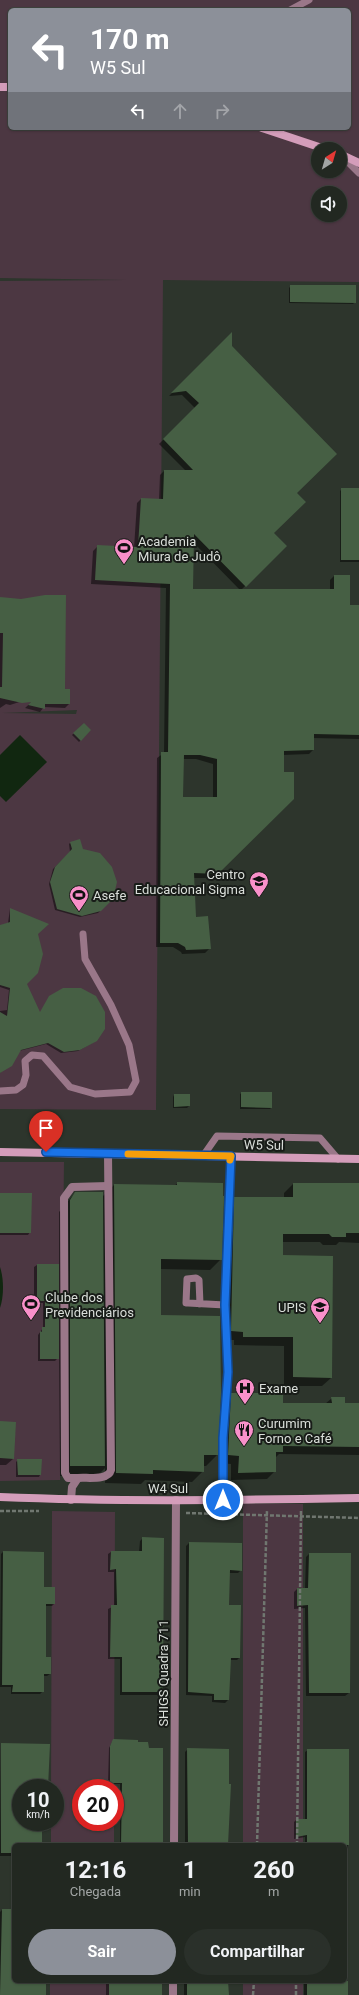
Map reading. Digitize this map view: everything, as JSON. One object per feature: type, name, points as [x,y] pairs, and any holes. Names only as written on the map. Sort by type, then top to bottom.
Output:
[{"type":"main road","points":[[268,130],[311,144]]},
{"type":"main road","points":[[347,158],[359,163]]},
{"type":"main road","name":"W5 Sul","points":[[0,1152],[359,1159]]},
{"type":"main road","name":"W4 Sul","points":[[0,1497],[71,1500],[267,1500],[359,1498]]},
{"type":"street","points":[[108,1153],[111,1470],[105,1477],[68,1478],[65,1473],[64,1198],[72,1187],[108,1186]]},
{"type":"street","points":[[71,1500],[72,1487],[78,1478]]},
{"type":"street","name":"SHIGS Quadra 711","points":[[174,1843],[176,1500]]},
{"type":"street","points":[[173,1995],[174,1983]]},
{"type":"lane","points":[[294,8],[309,0]]},
{"type":"lane","points":[[347,162],[359,173]]},
{"type":"lane","points":[[0,1091],[16,1090],[23,1085],[26,1075],[25,1061],[32,1055],[43,1056],[70,1087],[95,1094],[130,1092],[136,1081],[129,1045],[111,1005],[85,959],[83,934]]},
{"type":"lane","points":[[203,1156],[217,1136],[320,1138],[338,1159]]},
{"type":"lane","points":[[223,1500],[223,1438],[228,1372],[225,1305],[231,1156]]},
{"type":"lane","points":[[200,1304],[225,1305]]},
{"type":"path","points":[[297,1843],[301,1499]]},
{"type":"path","points":[[258,1843],[267,1500]]},
{"type":"path","points":[[253,1995],[254,1983]]},
{"type":"path","points":[[296,1983],[296,1995]]},
{"type":"shaded area","points":[[0,0],[359,0],[359,282],[163,280],[156,1110],[0,1109],[0,281],[126,280],[0,278]],"holes":[[[77,710],[76,714],[2,713]]]},
{"type":"shaded area","points":[[20,735],[47,762],[6,802],[0,796],[0,755]]},
{"type":"shaded area","name":"Clube dos Previdenciários","points":[[0,1162],[64,1162],[60,1480],[0,1481]]},
{"type":"shaded area","points":[[0,1267],[3,1288],[0,1308]]},
{"type":"shaded area","points":[[243,1504],[303,1504],[303,1843],[243,1843]]},
{"type":"shaded area","points":[[52,1511],[115,1512],[114,1779],[72,1779],[72,1831],[114,1831],[114,1843],[51,1843],[51,1831],[64,1831],[64,1779],[51,1779]]},
{"type":"shaded area","points":[[50,1983],[113,1983],[113,1995],[50,1995]]},
{"type":"shaded area","points":[[243,1983],[303,1983],[303,1995],[243,1995]]},
{"type":"building","points":[[290,285],[356,285],[356,303],[290,302]]},
{"type":"building","points":[[232,332],[232,346],[337,454],[297,493],[306,502],[274,533],[287,546],[246,587],[194,534],[193,589],[334,589],[334,575],[350,575],[350,605],[359,605],[359,735],[314,734],[314,750],[284,751],[284,772],[294,772],[294,799],[218,874],[194,873],[196,917],[208,916],[211,949],[186,950],[185,947],[178,943],[160,943],[161,752],[168,752],[170,584],[95,580],[97,545],[138,547],[141,498],[163,499],[164,470],[193,470],[163,439],[199,403],[186,391],[171,393]],"holes":[[[184,755],[200,755],[217,759],[217,797],[183,797]]]},
{"type":"building","points":[[341,488],[359,488],[359,560],[341,560]]},
{"type":"building","points":[[45,595],[66,595],[65,689],[70,689],[70,704],[45,704],[45,709],[28,705],[31,702],[22,703],[0,698],[0,687],[2,687],[3,633],[0,633],[0,597],[21,599]]},
{"type":"building","points":[[84,723],[91,730],[81,741],[73,733]]},
{"type":"building","points":[[80,839],[83,849],[100,853],[112,867],[117,882],[113,899],[101,911],[82,916],[57,909],[50,882],[55,867],[72,849],[70,842]]},
{"type":"building","points":[[10,908],[49,924],[38,934],[43,954],[38,973],[27,984],[40,1012],[49,996],[63,988],[81,988],[96,996],[105,1012],[105,1029],[97,1041],[80,1050],[64,1052],[48,1043],[21,1050],[12,1066],[0,1073],[0,1012],[7,1016],[10,988],[0,985],[0,925],[10,922]]},
{"type":"building","points":[[241,1092],[272,1092],[272,1108],[241,1107]]},
{"type":"building","points":[[174,1094],[190,1094],[190,1106],[174,1107]]},
{"type":"building","points":[[177,1182],[223,1183],[222,1260],[161,1259],[161,1315],[220,1316],[221,1393],[218,1455],[204,1455],[204,1472],[153,1470],[153,1474],[116,1473],[114,1184],[177,1185]]},
{"type":"building","points":[[293,1183],[359,1183],[359,1233],[346,1233],[346,1237],[332,1237],[329,1234],[283,1234],[283,1255],[333,1256],[332,1378],[293,1377],[293,1337],[243,1337],[243,1332],[231,1331],[234,1197],[293,1197]]},
{"type":"building","points":[[75,1192],[103,1192],[105,1466],[70,1466],[70,1200]]},
{"type":"building","points":[[0,1193],[32,1193],[31,1233],[0,1233]]},
{"type":"building","points":[[37,1264],[59,1264],[59,1359],[40,1359],[40,1331],[42,1332],[42,1327],[45,1327],[45,1301],[37,1301]]},
{"type":"building","points":[[231,1393],[283,1393],[283,1403],[332,1403],[331,1397],[345,1397],[345,1403],[359,1403],[359,1447],[283,1446],[283,1452],[276,1452],[276,1472],[238,1473],[239,1456],[228,1455]]},
{"type":"building","points":[[0,1421],[16,1422],[14,1459],[0,1458]]},
{"type":"building","points":[[17,1459],[42,1459],[41,1475],[18,1475]]},
{"type":"building","points":[[142,1537],[164,1538],[163,1692],[122,1692],[122,1657],[110,1657],[111,1605],[117,1605],[116,1569],[110,1570],[111,1551],[142,1551]]},
{"type":"building","points":[[189,1542],[242,1543],[242,1571],[230,1570],[229,1605],[241,1605],[240,1658],[231,1658],[229,1700],[214,1700],[214,1694],[188,1692]]},
{"type":"building","points":[[3,1551],[44,1552],[44,1587],[55,1587],[55,1604],[46,1604],[46,1657],[51,1657],[51,1674],[44,1674],[44,1692],[12,1692],[13,1685],[2,1685]]},
{"type":"building","points":[[309,1553],[351,1553],[350,1693],[309,1693],[308,1605],[297,1606],[297,1588],[308,1588]]},
{"type":"building","points":[[113,1739],[138,1740],[138,1742],[148,1742],[149,1748],[163,1748],[163,1843],[121,1843],[121,1831],[124,1831],[124,1779],[110,1779],[110,1746]]},
{"type":"building","points":[[1,1743],[50,1744],[48,1779],[12,1779],[12,1831],[42,1831],[42,1843],[12,1843],[12,1853],[1,1853]]},
{"type":"building","points":[[187,1748],[229,1749],[229,1784],[231,1784],[228,1843],[188,1843]]},
{"type":"building","points":[[307,1749],[349,1749],[349,1845],[347,1845],[347,1843],[307,1843],[307,1835],[296,1837],[296,1819],[307,1819]]},
{"type":"building","points":[[2,1909],[12,1909],[12,1983],[46,1983],[46,1995],[0,1995]]},
{"type":"building","points":[[348,1981],[348,1995],[307,1995],[307,1983],[347,1983]]},
{"type":"building","points":[[109,1983],[162,1983],[162,1995],[109,1995]]},
{"type":"building","points":[[187,1983],[228,1983],[229,1995],[187,1995]]},
{"type":"slow traffic","points":[[128,1154],[231,1156],[230,1160]]},
{"type":"place","name":"Academia Miura de Judô","points":[[124,565]]},
{"type":"place","name":"Centro Educacional Sigma","points":[[259,898]]},
{"type":"place","name":"Asefe","points":[[79,912]]},
{"type":"place","name":"Clube dos Previdenciários","points":[[31,1321]]},
{"type":"place","name":"UPIS","points":[[320,1324]]},
{"type":"place","name":"Exame","points":[[245,1405]]},
{"type":"place","name":"Curumim Forno e Café","points":[[244,1447]]},
{"type":"route","points":[[46,1152],[231,1156],[225,1305],[226,1359],[228,1372],[223,1438],[223,1500]]}]
